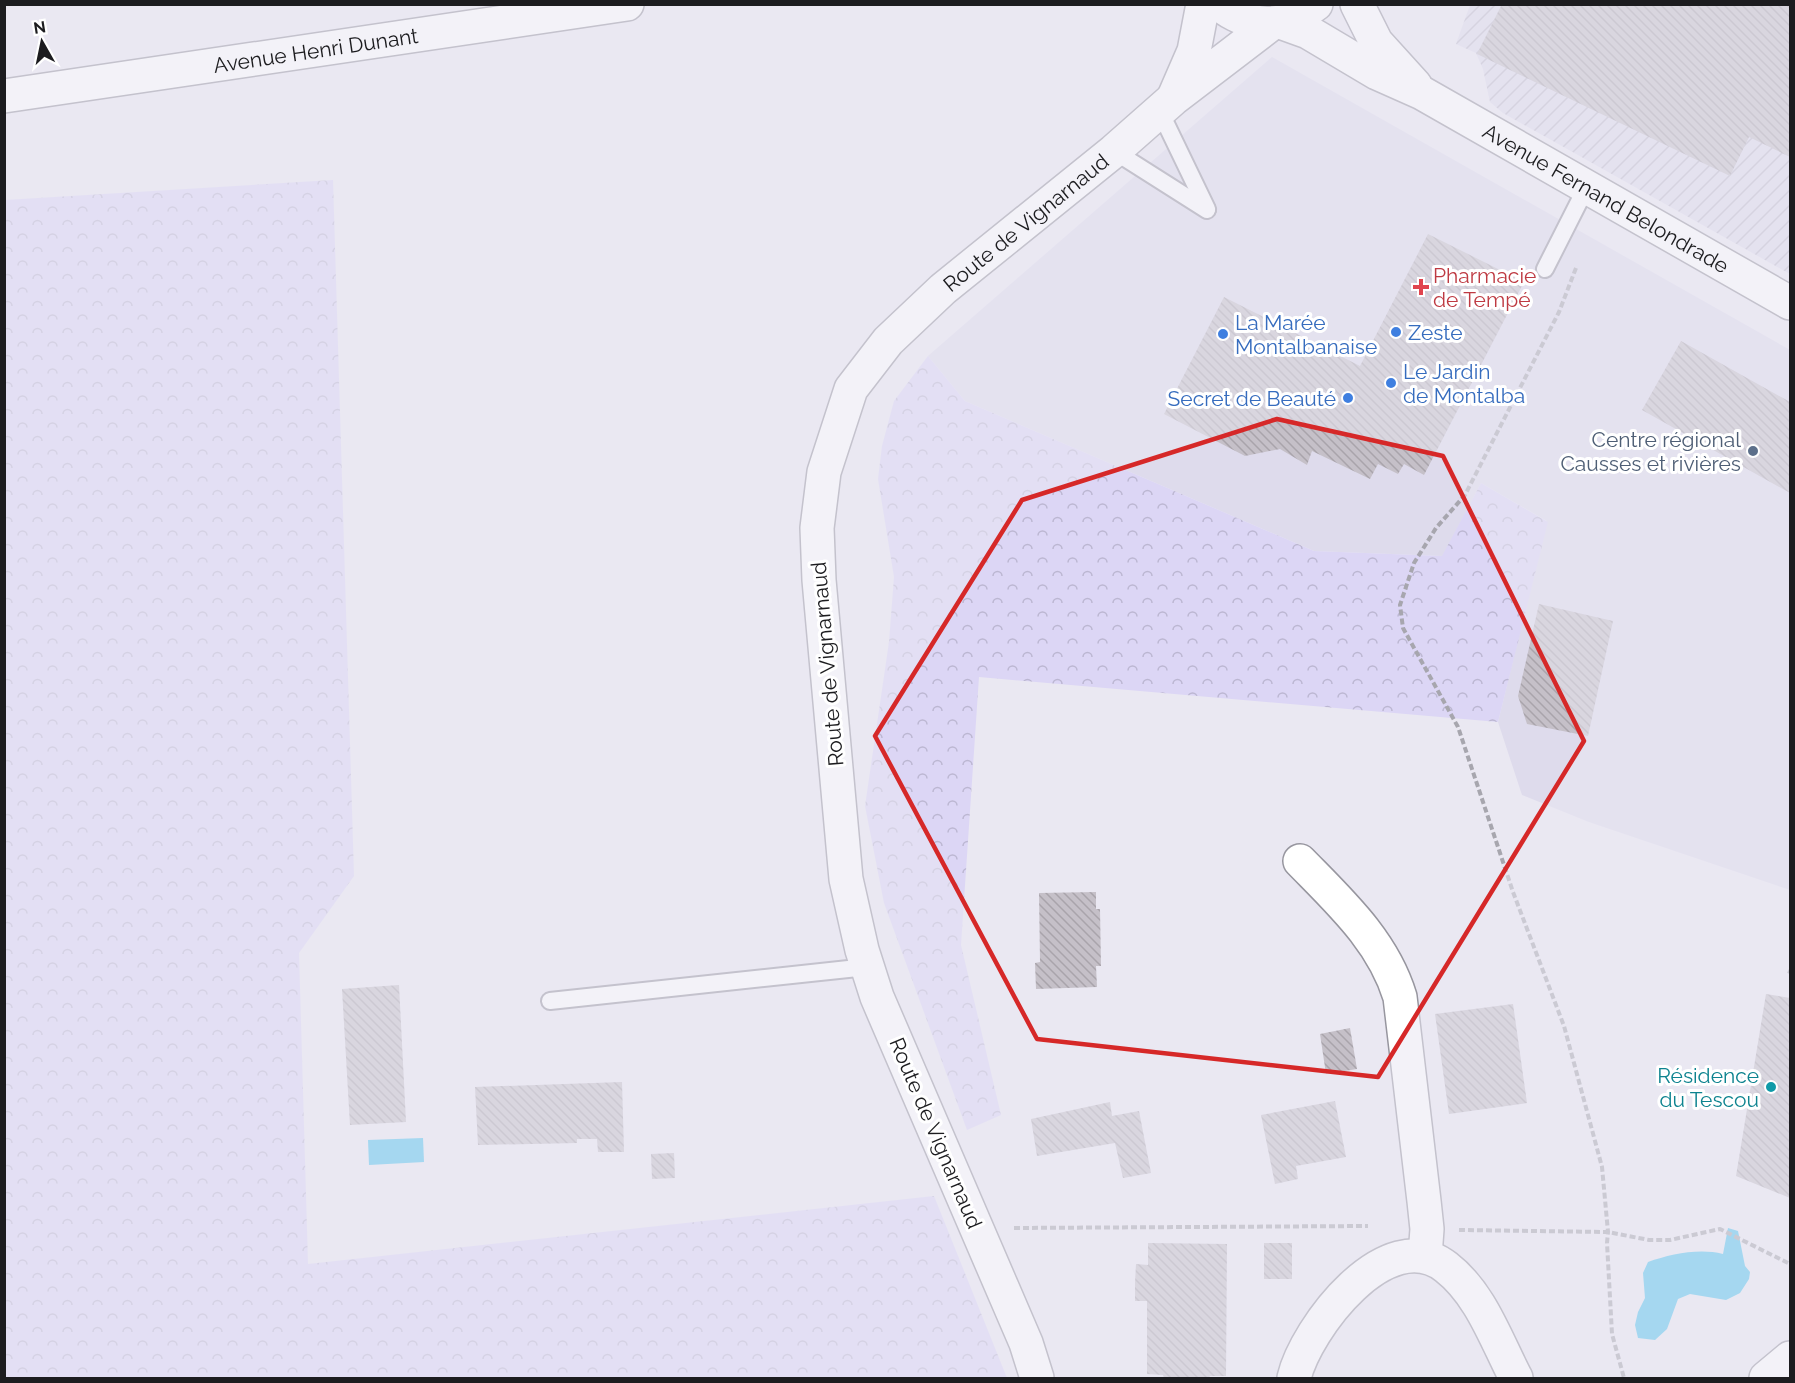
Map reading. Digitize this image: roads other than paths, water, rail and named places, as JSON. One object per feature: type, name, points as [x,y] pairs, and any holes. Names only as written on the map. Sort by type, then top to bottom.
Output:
[{"type":"street","name":"Avenue Henri Dunant","points":[[4,96],[627,4]]},
{"type":"street","name":"Route de Vignarnaud","points":[[1166,106],[1194,51],[1203,4]]},
{"type":"street","name":"Avenue Fernand Belondrade","points":[[1220,4],[1222,8],[1245,20],[1276,23],[1308,32],[1377,74],[1422,93],[1791,303]]},
{"type":"street","name":"Route de Vignarnaud","points":[[1037,1378],[1026,1343],[877,997],[867,967],[846,879],[820,592],[817,528],[824,472],[851,389],[888,341],[943,289],[1166,106],[1276,23],[1303,15],[1316,4]]},
{"type":"street","name":"Avenue Fernand Belondrade","points":[[1357,4],[1376,42],[1422,93]]},
{"type":"street","points":[[1300,861],[1359,921],[1394,977],[1400,997],[1426,1243],[1444,1265],[1464,1283],[1479,1305],[1516,1378]]},
{"type":"street","points":[[1294,1378],[1314,1336],[1329,1313],[1355,1284],[1384,1263],[1399,1258],[1426,1243]]},
{"type":"street","name":"Route de Vignarnaud","points":[[1026,1343],[1051,1378]]},
{"type":"street","points":[[1766,1378],[1791,1358]]},
{"type":"lane","points":[[1114,151],[1207,210],[1167,126],[1166,106]]},
{"type":"lane","points":[[1545,269],[1586,188]]},
{"type":"lane","points":[[550,1001],[867,967]]},
{"type":"water","points":[[423,1138],[424,1162],[369,1165],[368,1140]]},
{"type":"water","points":[[1728,1228],[1738,1231],[1745,1266],[1750,1272],[1749,1279],[1740,1293],[1726,1300],[1690,1294],[1678,1299],[1667,1329],[1655,1340],[1638,1338],[1635,1325],[1645,1298],[1643,1273],[1648,1262],[1685,1253],[1723,1254]]},
{"type":"place","name":"Pharmacie de Tempé","points":[[1421,287]]},
{"type":"place","name":"Zeste","points":[[1396,332]]},
{"type":"place","name":"La Marée Montalbanaise","points":[[1223,334]]},
{"type":"place","name":"Le Jardin de Montalba","points":[[1391,383]]},
{"type":"place","name":"Secret de Beauté","points":[[1348,398]]},
{"type":"place","name":"Centre régional Causses et rivières","points":[[1753,451]]},
{"type":"place","name":"Résidence du Tescou","points":[[1771,1087]]}]
